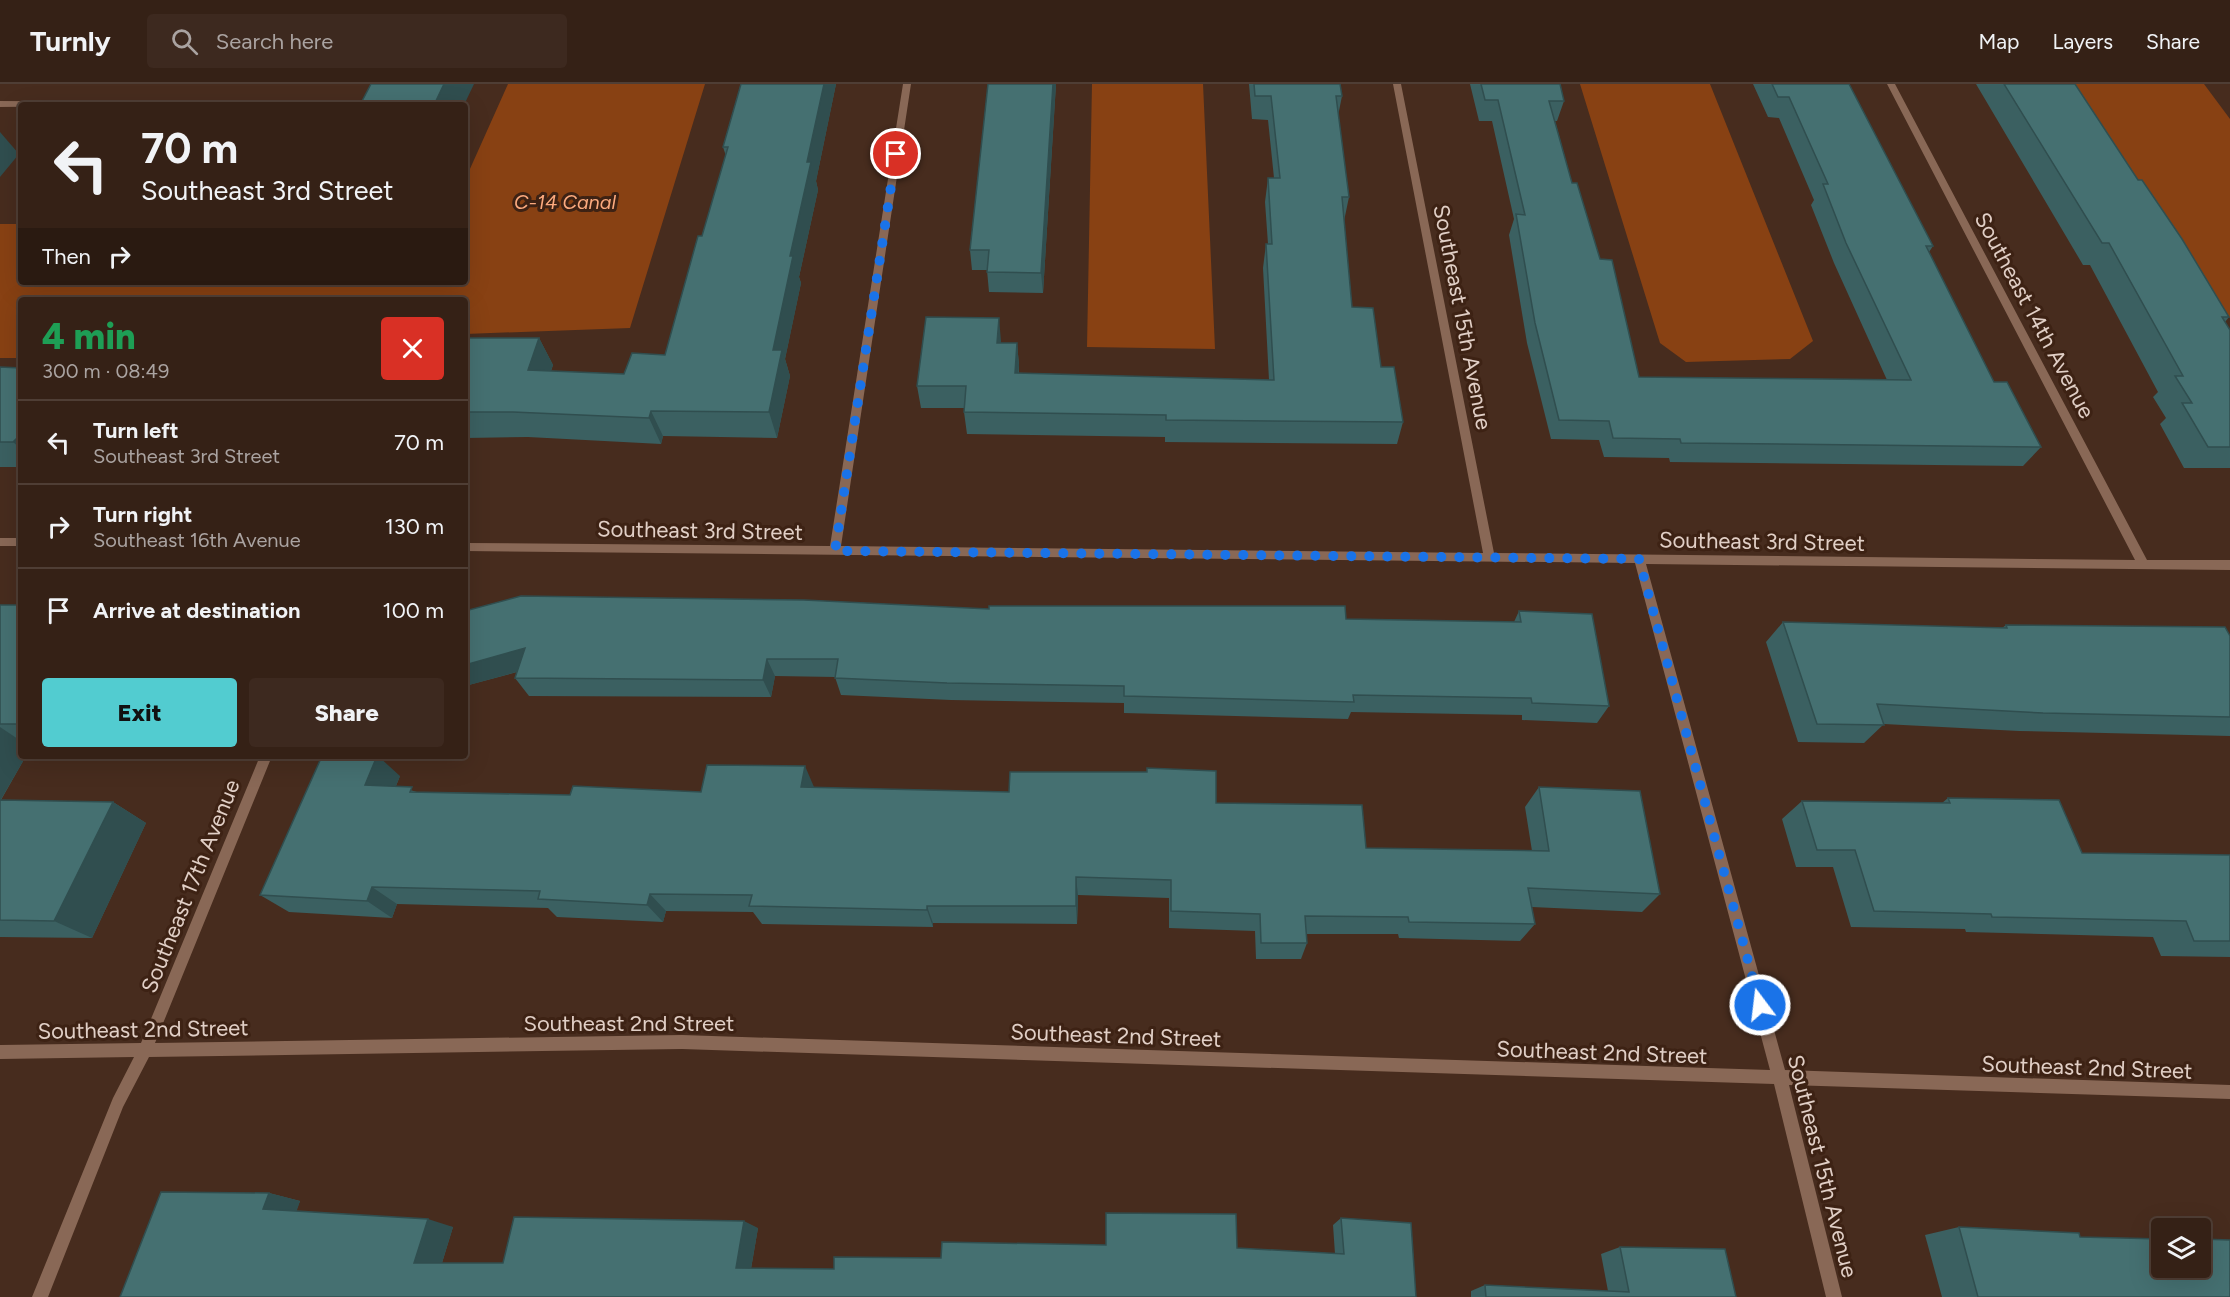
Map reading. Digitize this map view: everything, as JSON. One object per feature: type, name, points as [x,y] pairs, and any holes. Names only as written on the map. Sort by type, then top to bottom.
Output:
[{"type":"street","points":[[835,551],[907,84]]},
{"type":"street","name":"Southeast 15th Avenue","points":[[1396,84],[1489,557]]},
{"type":"street","name":"Southeast 14th Avenue","points":[[1891,84],[2144,565]]},
{"type":"street","points":[[0,104],[18,104]]},
{"type":"street","points":[[0,542],[18,542]]},
{"type":"street","name":"Southeast 3rd Street","points":[[468,547],[2230,566]]},
{"type":"street","name":"Southeast 15th Avenue","points":[[1639,559],[1780,1079],[1834,1297]]},
{"type":"street","name":"Southeast 17th Avenue","points":[[40,1297],[118,1103],[145,1050],[265,759]]},
{"type":"street","name":"Southeast 2nd Street","points":[[0,1052],[682,1042],[2230,1092]]},
{"type":"water","name":"C-14 Canal","points":[[508,84],[705,84],[630,328],[468,334],[468,297],[18,297],[18,358],[0,358],[0,224],[18,224],[18,285],[468,285],[468,173]]},
{"type":"water","points":[[1092,84],[1203,84],[1215,349],[1087,347]]},
{"type":"water","points":[[1580,84],[1710,84],[1813,341],[1790,359],[1686,362],[1660,343]]},
{"type":"water","points":[[2074,84],[2204,84],[2230,119],[2230,318]]},
{"type":"building","points":[[371,84],[444,84],[435,102],[362,102]]},
{"type":"building","points":[[741,84],[824,84],[807,162],[811,162],[790,256],[793,256],[773,350],[782,350],[769,412],[651,411],[649,418],[468,412],[468,338],[539,338],[528,370],[624,374],[632,353],[665,355],[698,236],[702,236],[728,147],[723,147]]},
{"type":"building","points":[[988,84],[1053,84],[1041,273],[987,272],[989,250],[970,250]]},
{"type":"building","points":[[1254,84],[1340,84],[1342,96],[1336,96],[1349,197],[1342,197],[1352,307],[1373,308],[1381,367],[1394,367],[1403,422],[1166,420],[1166,415],[964,412],[966,386],[917,386],[926,317],[999,318],[997,343],[1017,343],[1015,373],[1274,380],[1266,244],[1272,244],[1268,178],[1280,178],[1271,96],[1255,96]]},
{"type":"building","points":[[1481,84],[1560,84],[1564,101],[1549,101],[1572,183],[1577,183],[1600,259],[1612,260],[1639,377],[1911,380],[1846,243],[1823,184],[1828,184],[1789,97],[1778,97],[1772,84],[1849,84],[1933,246],[1926,246],[1994,382],[2007,382],[2041,447],[1681,443],[1680,439],[1613,438],[1609,421],[1559,420],[1535,323],[1516,214],[1525,215],[1498,100],[1485,100]]},
{"type":"building","points":[[2004,84],[2075,84],[2138,180],[2142,180],[2182,239],[2229,317],[2222,317],[2230,330],[2230,447],[2208,447],[2182,403],[2192,403],[2175,376],[2183,376],[2109,243],[2102,243]]},
{"type":"building","points":[[0,367],[18,368],[18,439],[13,442],[0,442]]},
{"type":"building","points":[[521,596],[804,600],[989,609],[989,606],[1345,606],[1346,619],[1521,622],[1519,611],[1592,614],[1609,706],[1532,703],[1531,698],[1353,695],[1354,702],[1124,696],[1124,686],[947,683],[835,678],[838,659],[767,659],[763,680],[515,678],[525,648],[468,664],[468,610]]},
{"type":"building","points":[[0,605],[18,605],[18,724],[0,724]]},
{"type":"building","points":[[1783,622],[2007,628],[2006,625],[2225,627],[2230,636],[2230,717],[2043,713],[1877,704],[1884,725],[1817,724]]},
{"type":"building","points":[[321,759],[376,759],[365,785],[412,787],[410,792],[570,795],[573,786],[701,792],[707,765],[805,766],[801,787],[1009,792],[1010,772],[1147,772],[1147,768],[1216,771],[1216,803],[1362,805],[1366,848],[1549,851],[1539,787],[1640,791],[1660,894],[1528,888],[1535,924],[1409,922],[1408,917],[1305,916],[1307,943],[1261,943],[1260,914],[1171,911],[1171,880],[1076,877],[1076,906],[927,906],[927,910],[749,906],[752,895],[650,894],[647,905],[538,899],[540,891],[372,887],[367,901],[260,895]]},
{"type":"building","points":[[1948,798],[2059,800],[2082,853],[2230,855],[2230,941],[2194,941],[2186,921],[1992,917],[1991,914],[1874,911],[1855,850],[1817,850],[1802,801],[1950,803]]},
{"type":"building","points":[[0,800],[113,802],[54,921],[0,920]]},
{"type":"building","points":[[161,1192],[269,1193],[263,1209],[428,1219],[414,1263],[503,1263],[514,1217],[744,1221],[736,1268],[834,1269],[834,1257],[941,1258],[942,1242],[1106,1245],[1106,1213],[1236,1214],[1237,1248],[1344,1254],[1341,1218],[1411,1223],[1416,1297],[120,1297]]},
{"type":"building","points":[[1959,1227],[2079,1233],[2080,1237],[2151,1239],[2151,1278],[2211,1278],[2211,1239],[2230,1240],[2230,1297],[1978,1297]]},
{"type":"building","points":[[1620,1247],[1725,1249],[1736,1297],[1486,1297],[1485,1285],[1629,1292]]},
{"type":"route","points":[[896,154],[835,551],[1639,559],[1760,1005]]}]
